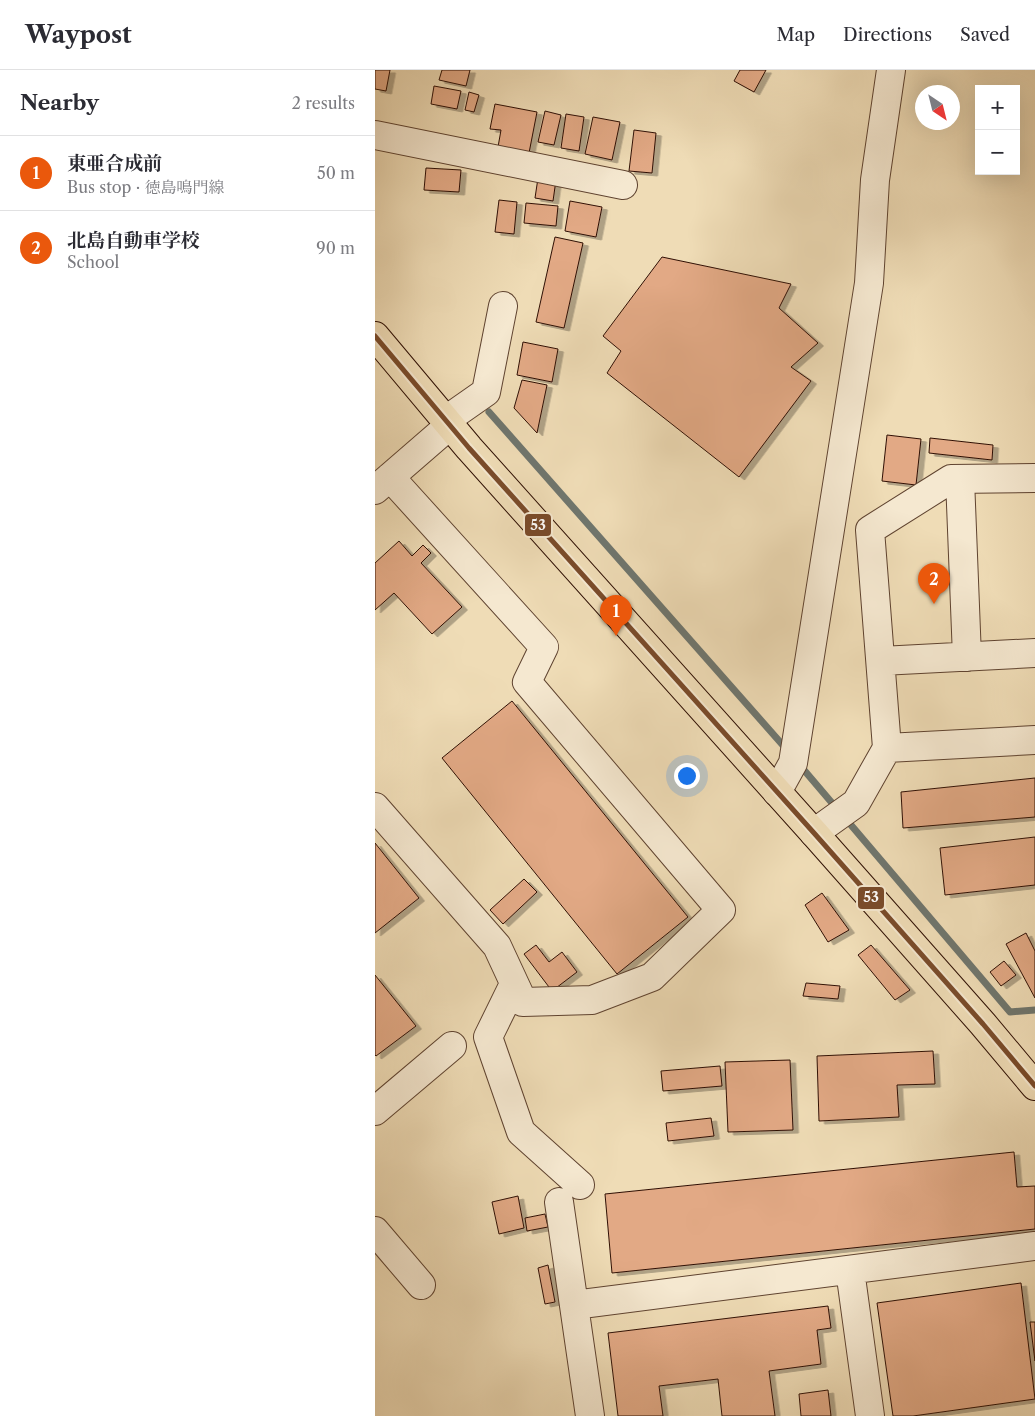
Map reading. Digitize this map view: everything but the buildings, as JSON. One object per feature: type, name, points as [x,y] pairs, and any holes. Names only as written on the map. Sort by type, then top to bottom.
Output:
[{"type":"main road","points":[[375,336],[448,422],[983,1024],[1035,1086]]},
{"type":"street","points":[[777,792],[793,763],[869,283],[875,180],[891,70]]},
{"type":"street","points":[[375,135],[623,185]]},
{"type":"street","points":[[375,807],[497,946],[523,1002],[592,1000],[652,977],[721,910],[527,682],[544,647],[383,484],[448,422],[486,392],[503,306]]},
{"type":"street","points":[[814,833],[855,802],[887,748],[870,530],[951,479],[1035,478]]},
{"type":"street","points":[[960,479],[967,657]]},
{"type":"street","points":[[881,661],[1035,654]]},
{"type":"street","points":[[887,748],[1035,740]]},
{"type":"street","points":[[514,984],[488,1037],[521,1132],[569,1193],[574,1305],[590,1416]]},
{"type":"street","points":[[375,1111],[452,1046]]},
{"type":"street","points":[[375,1230],[421,1285]]},
{"type":"street","points":[[574,1305],[1035,1246]]},
{"type":"street","points":[[850,1270],[870,1416]]},
{"type":"waterway","points":[[489,412],[788,751]]},
{"type":"waterway","points":[[798,763],[838,810]]},
{"type":"waterway","points":[[845,818],[1010,1012],[1035,1010]]},
{"type":"transit line","name":"53","points":[[375,336],[469,448],[814,833],[983,1024],[1035,1086]]},
{"type":"place","name":"北島自動車学校","points":[[934,604]]},
{"type":"place","name":"東亜合成前","points":[[616,636]]}]
